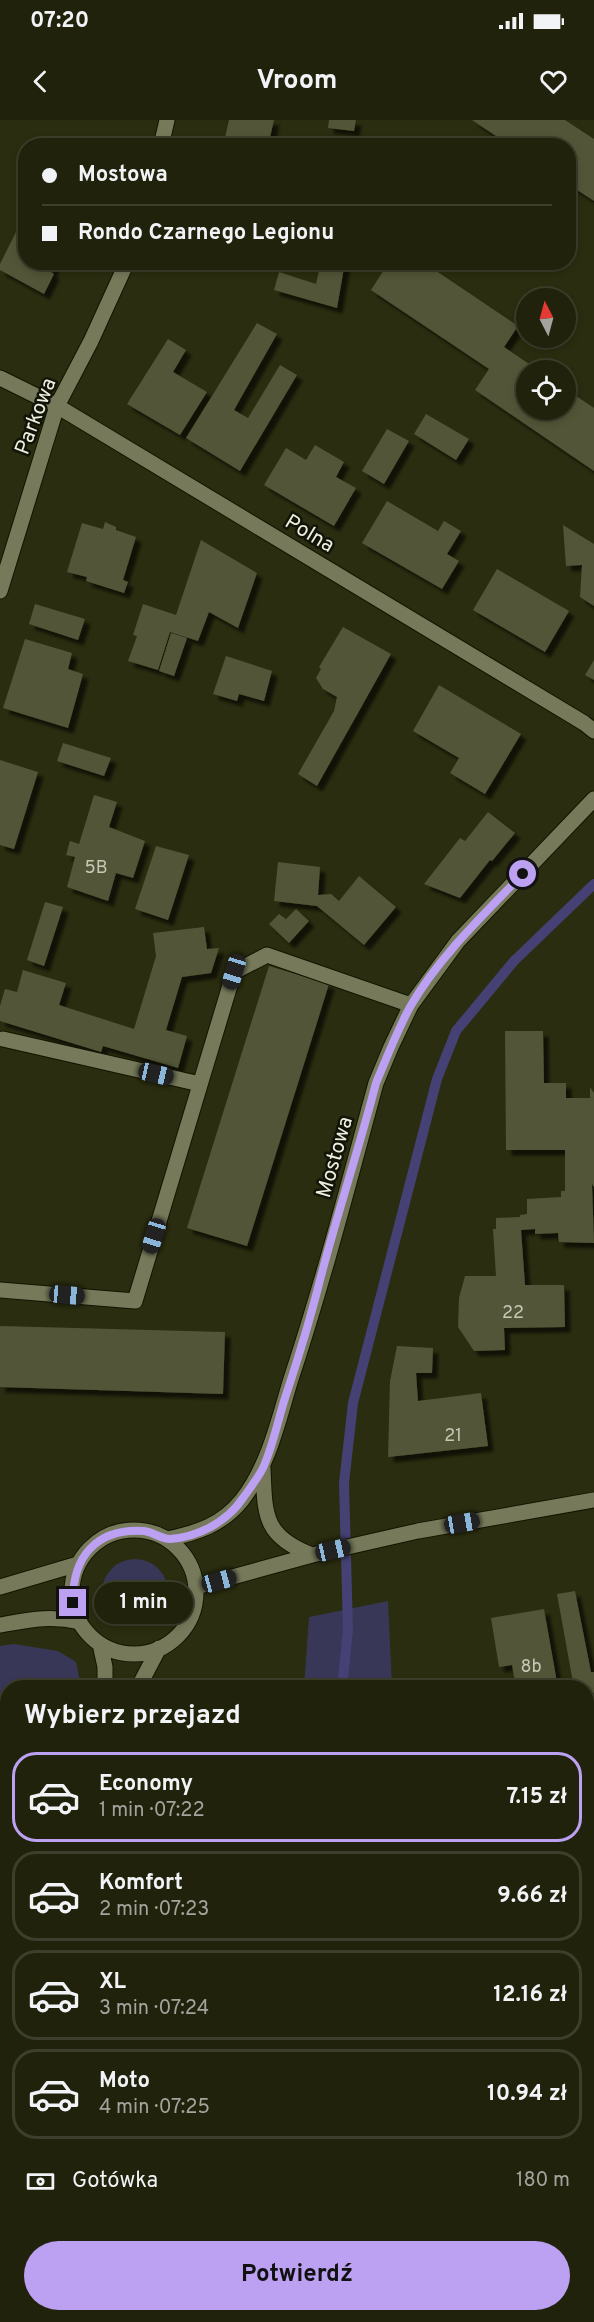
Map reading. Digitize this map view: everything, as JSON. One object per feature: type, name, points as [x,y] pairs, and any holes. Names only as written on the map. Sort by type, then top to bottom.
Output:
[{"type":"street","points":[[163,138],[167,120]]},
{"type":"street","name":"Parkowa","points":[[0,591],[57,406],[91,341],[123,270]]},
{"type":"street","name":"Polna","points":[[0,378],[57,406],[594,731]]},
{"type":"street","name":"Mostowa","points":[[167,1539],[198,1533],[218,1523],[241,1501],[263,1468],[313,1312],[376,1083],[411,1005],[458,940],[594,799]]},
{"type":"street","points":[[0,1290],[135,1301],[234,972],[267,955],[411,1005]]},
{"type":"street","points":[[3,1039],[200,1084]]},
{"type":"street","points":[[263,1468],[265,1505],[269,1522],[279,1538],[293,1548],[312,1555]]},
{"type":"street","points":[[196,1587],[312,1555],[418,1531],[594,1500]]},
{"type":"street","points":[[128,1530],[148,1531],[167,1539],[182,1552],[192,1568],[196,1587],[195,1602],[187,1624],[172,1641],[144,1653],[114,1650],[100,1644],[80,1622],[73,1603],[73,1583],[78,1564],[91,1547],[108,1536],[128,1530]]},
{"type":"street","points":[[0,1587],[78,1564]]},
{"type":"street","points":[[0,1625],[60,1617],[80,1622]]},
{"type":"street","points":[[100,1644],[105,1680]]},
{"type":"street","points":[[142,1680],[159,1648]]},
{"type":"shaded area","points":[[135,1559],[147,1562],[158,1569],[165,1580],[168,1592],[165,1604],[158,1615],[147,1622],[135,1625],[123,1622],[112,1615],[105,1604],[102,1592],[105,1580],[112,1569],[123,1562]]},
{"type":"shaded area","points":[[388,1601],[392,1680],[304,1680],[309,1617]]},
{"type":"shaded area","points":[[14,1644],[58,1651],[76,1662],[80,1680],[0,1680],[0,1646]]},
{"type":"building","points":[[229,120],[274,120],[270,138],[225,138]]},
{"type":"building","points":[[329,120],[356,120],[354,131],[328,128]]},
{"type":"building","points":[[472,120],[565,120],[594,139],[594,201],[576,189],[576,138],[499,138]]},
{"type":"building","points":[[18,228],[18,270],[52,270],[54,274],[44,294],[0,270],[0,264]]},
{"type":"building","points":[[319,270],[344,270],[337,308],[274,290],[279,272],[316,284]]},
{"type":"building","points":[[384,270],[435,270],[516,325],[516,329],[504,347],[523,360],[516,360],[516,418],[475,390],[489,369],[371,290]]},
{"type":"building","points":[[257,323],[277,334],[234,410],[248,418],[280,365],[297,375],[240,471],[186,438]]},
{"type":"building","points":[[168,339],[186,350],[173,372],[207,392],[180,435],[127,404]]},
{"type":"building","points":[[576,396],[594,408],[594,471],[519,420],[576,420]]},
{"type":"building","points":[[426,414],[469,439],[456,460],[414,434]]},
{"type":"building","points":[[387,429],[409,441],[384,484],[362,471]]},
{"type":"building","points":[[315,445],[344,462],[336,477],[356,488],[334,526],[264,485],[286,448],[306,460]]},
{"type":"building","points":[[387,501],[438,531],[444,521],[461,531],[447,554],[459,561],[442,589],[362,543]]},
{"type":"building","points":[[105,522],[116,527],[116,530],[136,537],[123,580],[128,582],[124,593],[86,581],[87,577],[67,572],[82,523],[103,529]]},
{"type":"building","points":[[563,525],[594,544],[594,606],[580,597],[582,565],[566,566]]},
{"type":"building","points":[[201,540],[257,573],[238,628],[209,612],[198,641],[170,632],[158,670],[128,661],[137,636],[133,635],[143,604],[176,615]]},
{"type":"building","points":[[497,569],[569,611],[545,652],[473,610]]},
{"type":"building","points":[[35,604],[85,619],[78,640],[29,624]]},
{"type":"building","points":[[343,627],[391,654],[317,786],[298,774],[334,711],[337,697],[323,689],[316,678],[321,669],[319,667]]},
{"type":"building","points":[[171,633],[187,638],[174,676],[159,671]]},
{"type":"building","points":[[25,639],[72,653],[68,669],[83,674],[68,728],[3,708]]},
{"type":"building","points":[[226,656],[272,671],[264,701],[239,694],[237,701],[213,694]]},
{"type":"building","points":[[594,660],[594,680],[585,675]]},
{"type":"building","points":[[439,685],[521,734],[485,794],[450,773],[459,758],[413,731]]},
{"type":"building","points":[[63,743],[111,758],[104,776],[57,761]]},
{"type":"building","points":[[0,760],[38,772],[14,849],[0,845]]},
{"type":"building","points":[[94,795],[117,802],[109,827],[145,841],[133,878],[116,873],[108,901],[67,887],[75,857],[66,855],[70,841],[79,844]]},
{"type":"building","points":[[488,812],[515,833],[460,898],[424,884],[460,838],[465,841]]},
{"type":"building","points":[[156,846],[189,855],[168,920],[135,909]]},
{"type":"building","points":[[278,862],[320,867],[318,895],[331,894],[339,901],[359,876],[396,907],[364,945],[317,906],[274,901]]},
{"type":"building","points":[[45,902],[63,907],[44,966],[27,960]]},
{"type":"building","points":[[296,909],[309,921],[289,943],[269,924],[279,914],[286,919]]},
{"type":"building","points":[[204,927],[207,949],[219,948],[211,973],[182,977],[166,1030],[187,1036],[178,1068],[103,1046],[101,1052],[0,1021],[0,1006],[5,989],[17,992],[23,970],[66,983],[59,1005],[134,1029],[156,956],[153,933]]},
{"type":"building","points":[[269,966],[329,984],[247,1246],[187,1228]]},
{"type":"building","points":[[505,1031],[543,1031],[544,1083],[566,1083],[566,1098],[590,1098],[590,1087],[594,1093],[594,1187],[592,1184],[594,1243],[559,1242],[558,1233],[535,1234],[535,1229],[521,1230],[525,1285],[564,1285],[565,1327],[504,1328],[505,1350],[474,1351],[458,1327],[459,1298],[465,1276],[496,1276],[493,1229],[496,1229],[496,1218],[520,1217],[520,1215],[527,1214],[527,1199],[561,1197],[561,1191],[565,1191],[565,1150],[506,1150]]},
{"type":"building","points":[[0,1326],[225,1332],[223,1394],[0,1387]]},
{"type":"building","points":[[397,1346],[433,1348],[432,1373],[416,1373],[418,1401],[481,1393],[488,1446],[388,1457],[390,1381]]},
{"type":"building","points":[[575,1591],[594,1680],[573,1680],[557,1594]]},
{"type":"building","points":[[544,1609],[557,1680],[515,1680],[512,1665],[499,1667],[491,1618]]},
{"type":"waterway","points":[[343,1680],[348,1630],[344,1483],[353,1403],[437,1079],[456,1031],[514,961],[594,884]]},
{"type":"route","points":[[73,1603],[73,1583],[78,1564],[91,1547],[108,1536],[128,1530],[148,1531],[167,1539],[198,1533],[218,1523],[241,1501],[263,1468],[313,1312],[376,1083],[391,1047],[411,1005],[458,940],[523,874]]}]
